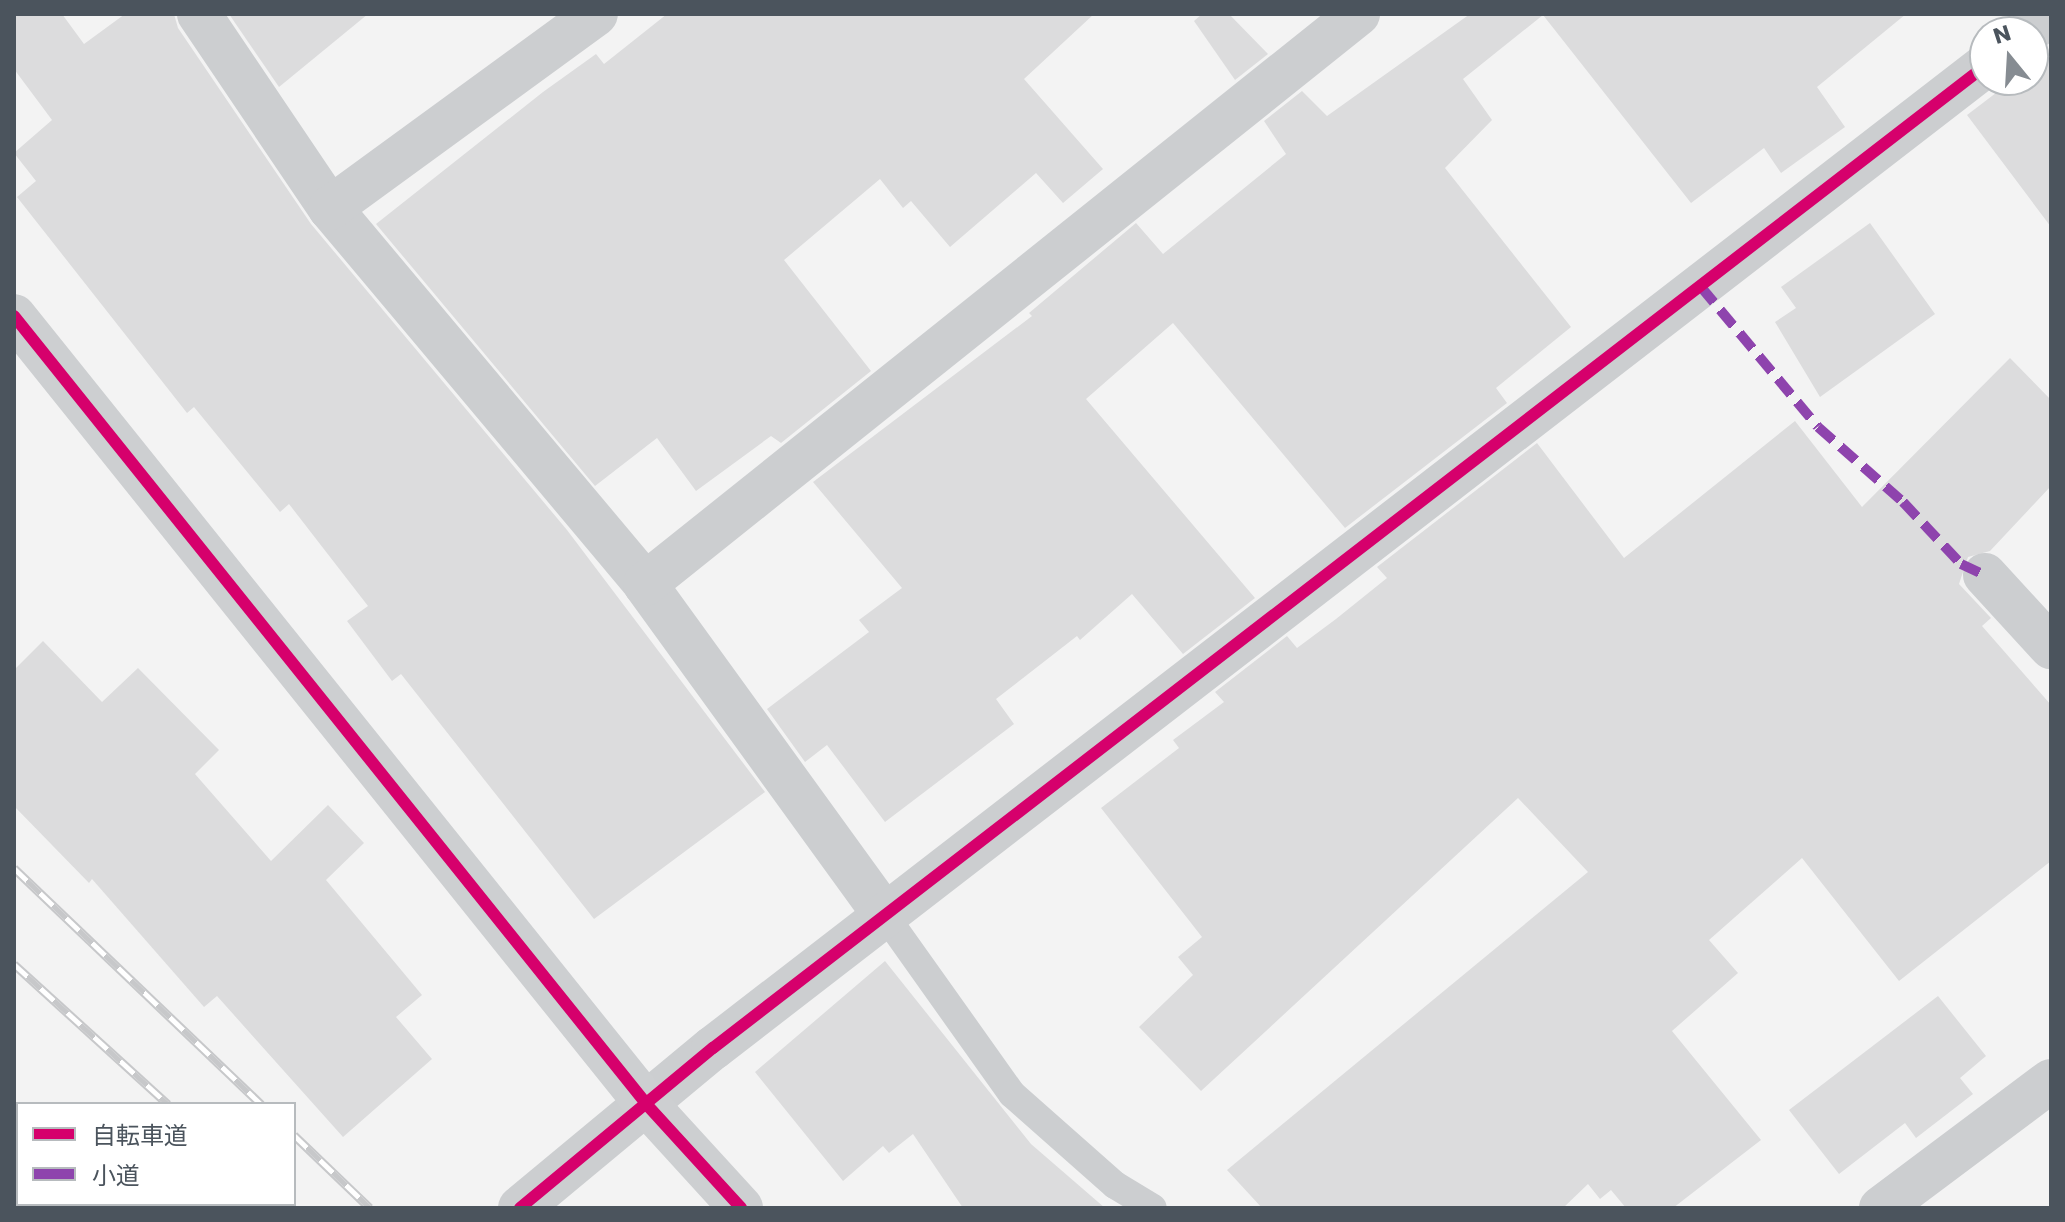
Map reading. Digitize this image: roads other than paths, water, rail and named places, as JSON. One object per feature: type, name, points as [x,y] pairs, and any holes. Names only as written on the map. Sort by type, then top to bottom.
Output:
[{"type":"street","points":[[199,14],[330,208],[645,584],[884,914]]},
{"type":"street","points":[[330,208],[596,14]]},
{"type":"street","points":[[645,584],[1358,14]]},
{"type":"street","points":[[520,1208],[648,1106],[713,1048],[884,914],[1969,78]]},
{"type":"street","points":[[14,316],[648,1106],[741,1208]]},
{"type":"street","points":[[1985,575],[2051,647]]},
{"type":"street","points":[[1881,1208],[2051,1081]]},
{"type":"lane","points":[[884,914],[1012,1094],[1115,1185],[1153,1208]]},
{"type":"railway","points":[[14,868],[259,1102]]},
{"type":"railway","points":[[14,964],[166,1102]]},
{"type":"railway","points":[[296,1137],[370,1208]]}]
